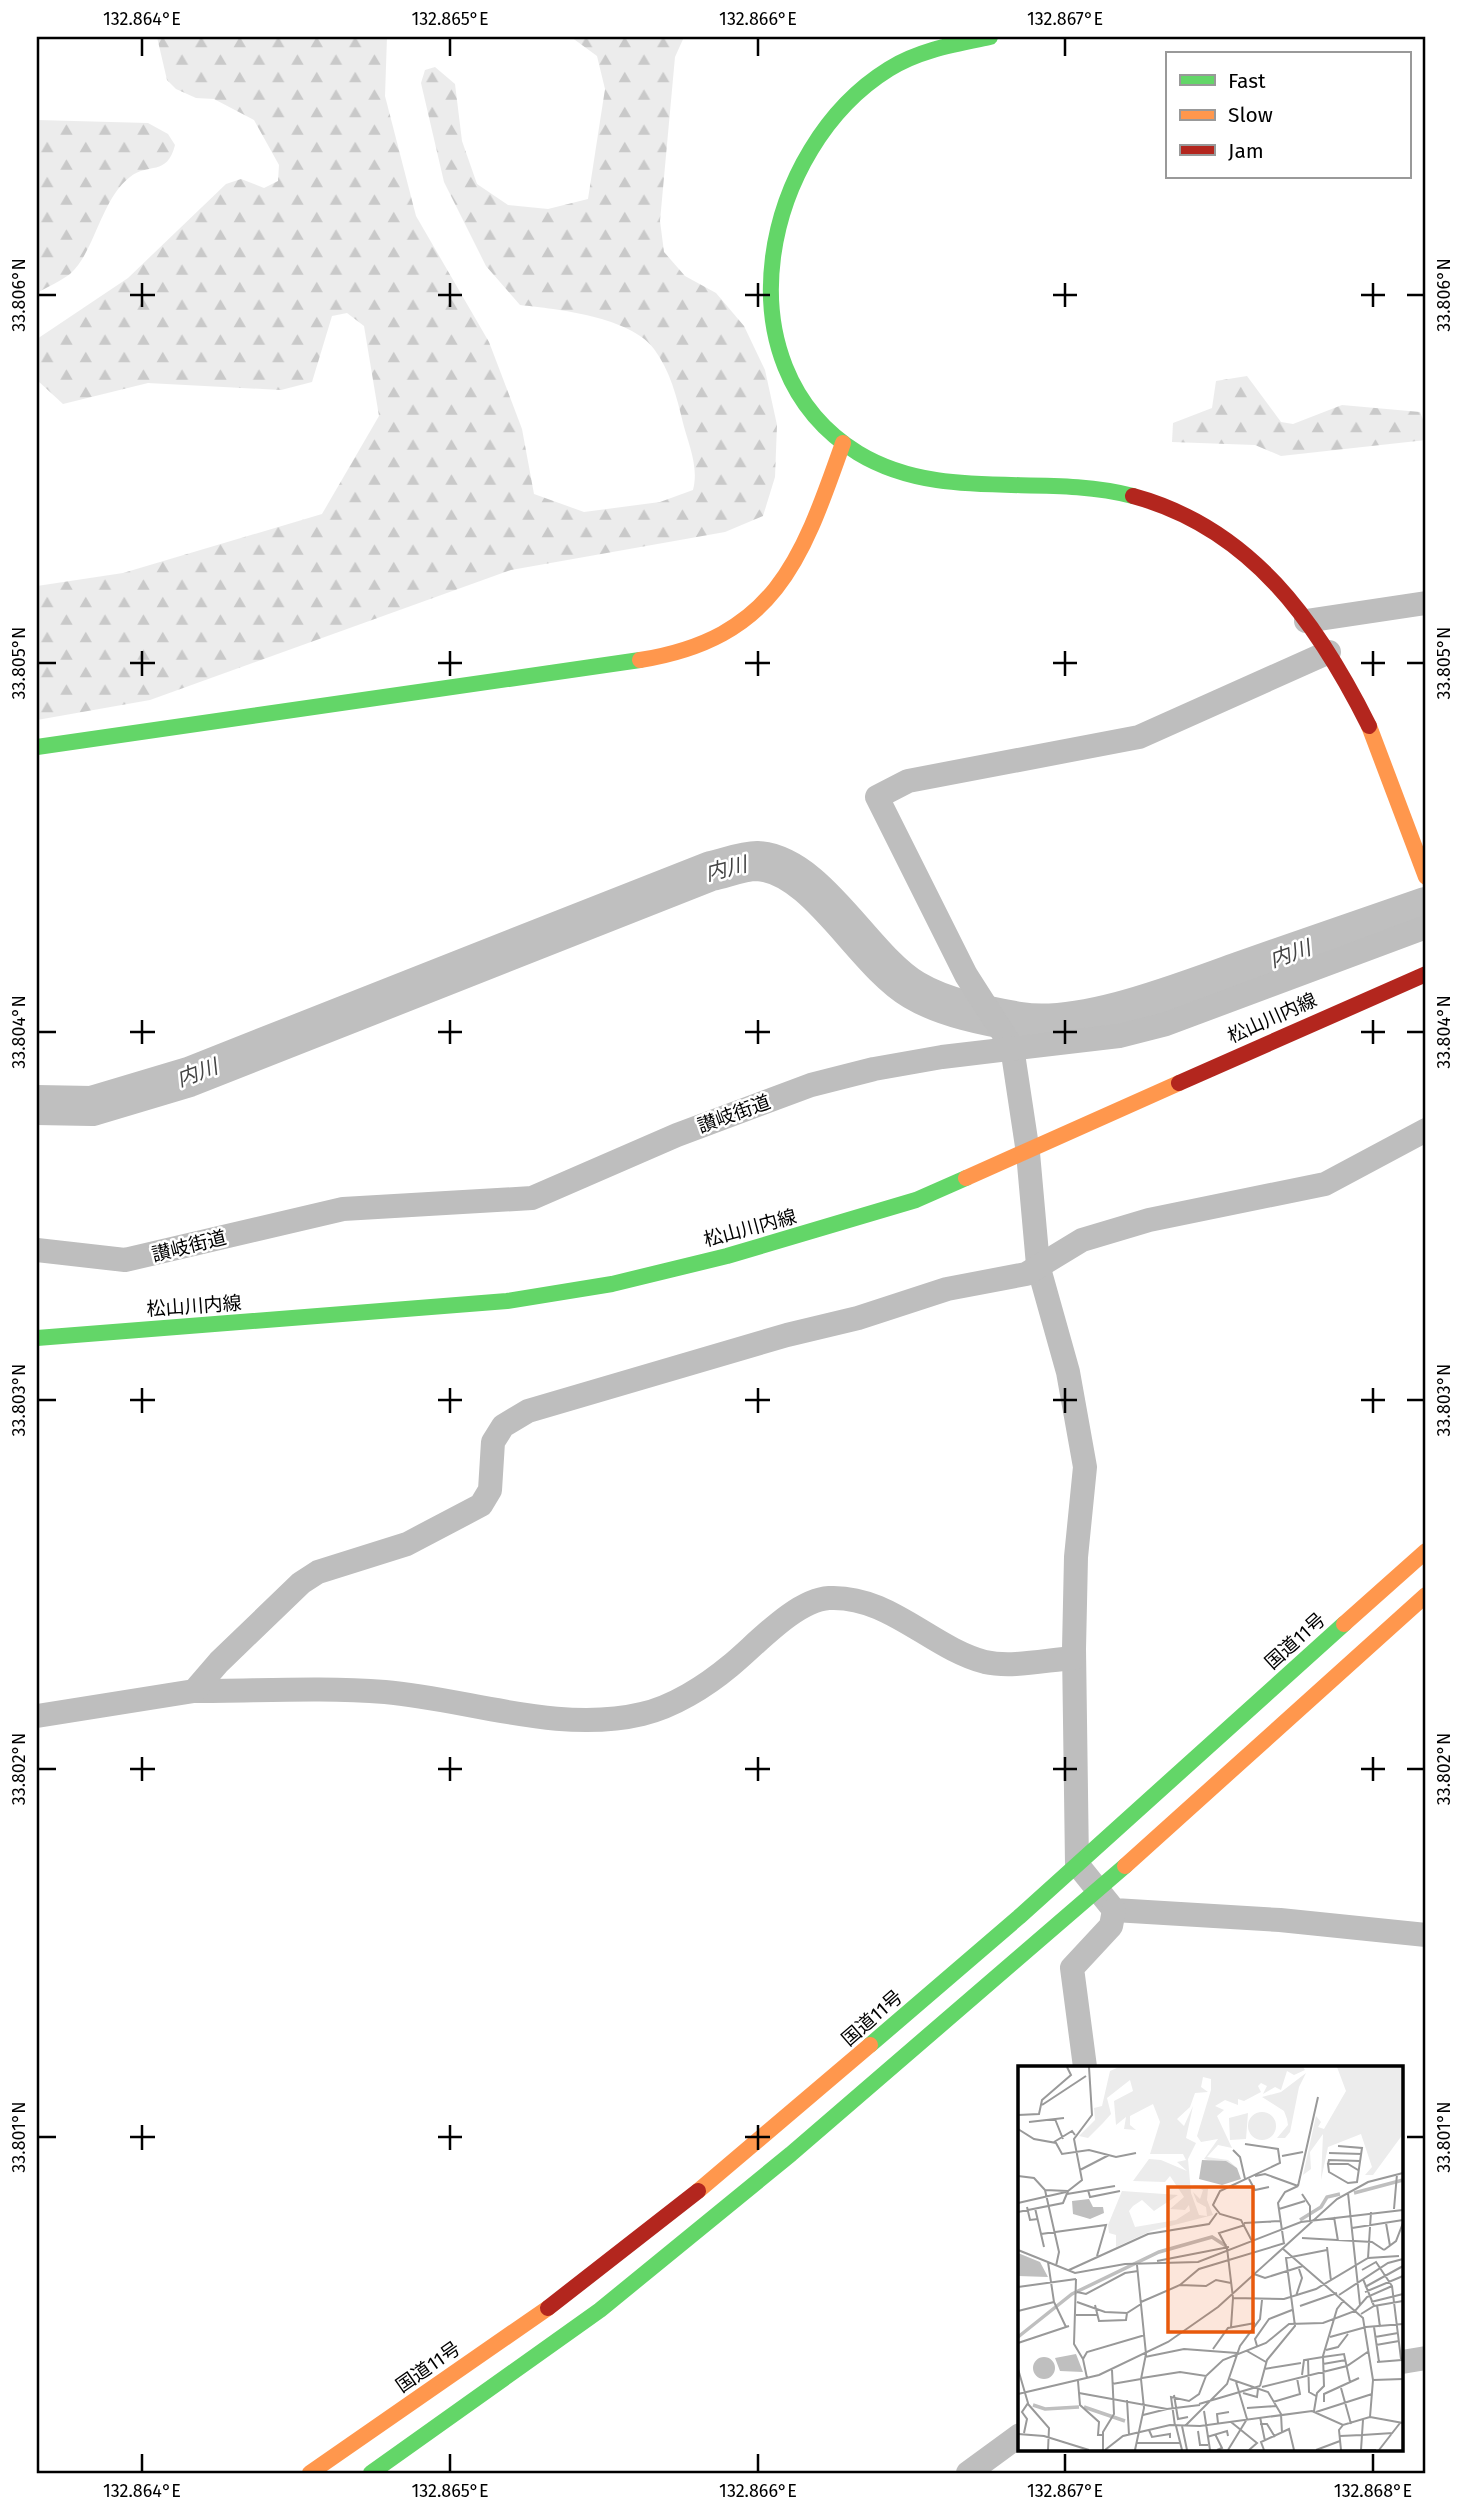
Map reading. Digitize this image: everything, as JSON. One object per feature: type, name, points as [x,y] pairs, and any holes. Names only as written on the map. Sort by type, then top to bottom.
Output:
[{"type":"main road","points":[[990,37],[917,56],[888,69],[865,86],[824,128],[794,181],[771,249],[769,316],[775,346],[803,402],[842,443],[886,468],[919,478],[962,483],[1098,489],[1140,497],[1221,534],[1256,562],[1329,652],[1364,711],[1390,769],[1426,877]]},
{"type":"main road","points":[[37,747],[537,677],[667,656],[693,648],[755,614],[779,587],[812,530],[842,443]]},
{"type":"main road","name":"松山川内線","points":[[37,1338],[507,1301],[612,1284],[845,1223],[916,1200],[1028,1153],[1139,1100],[1426,974]]},
{"type":"main road","name":"国道11号","points":[[310,2473],[555,2303],[708,2184],[860,2056],[1426,1551]]},
{"type":"main road","points":[[371,2473],[600,2310],[790,2154],[1097,1890],[1426,1595]]},
{"type":"street","points":[[1306,621],[1426,603]]},
{"type":"street","points":[[1329,652],[1139,737],[908,781],[877,797],[966,975],[1008,1040],[1028,1153],[1038,1265],[1068,1372],[1085,1467],[1076,1557],[1074,1658],[1077,1864],[1114,1910],[1280,1920],[1426,1935]]},
{"type":"street","name":"讃岐街道","points":[[37,1251],[125,1260],[343,1209],[532,1198],[677,1135],[811,1085],[1008,1040],[1119,1036],[1166,1024],[1426,927]]},
{"type":"street","points":[[194,1691],[228,1653],[300,1583],[318,1572],[407,1544],[481,1505],[490,1490],[493,1442],[503,1426],[528,1411],[787,1335],[858,1318],[947,1289],[1026,1274],[1082,1240],[1149,1220],[1325,1184],[1426,1130]]},
{"type":"street","points":[[37,1716],[194,1691],[384,1692],[585,1720],[643,1714],[691,1694],[729,1667],[771,1629],[810,1604],[828,1598],[882,1610],[982,1661],[1000,1665],[1074,1658]]},
{"type":"street","points":[[1085,2066],[1072,1968],[1111,1926],[1114,1910]]},
{"type":"street","points":[[1404,2362],[1426,2358]]},
{"type":"street","points":[[968,2473],[1018,2436]]},
{"type":"green space","points":[[157,37],[387,37],[385,96],[416,216],[489,342],[522,429],[534,494],[584,512],[660,502],[693,490],[695,473],[692,456],[672,384],[654,349],[629,329],[592,316],[520,305],[486,266],[444,182],[421,83],[425,70],[435,67],[455,84],[462,141],[477,184],[508,205],[548,209],[588,199],[605,89],[597,56],[571,37],[684,37],[675,57],[660,221],[664,252],[685,276],[716,293],[744,326],[765,370],[777,425],[775,477],[763,516],[725,532],[511,570],[150,700],[37,720],[37,586],[123,573],[322,514],[379,416],[364,326],[347,313],[332,316],[312,382],[281,390],[148,383],[63,404],[37,380],[37,339],[128,278],[226,184],[241,179],[264,188],[278,181],[279,165],[254,120],[214,99],[196,98],[176,89],[167,80]]},
{"type":"green space","points":[[37,120],[148,123],[168,134],[175,145],[172,155],[162,165],[137,173],[120,187],[79,264],[66,277],[37,293]]},
{"type":"green space","points":[[1247,376],[1281,422],[1293,424],[1342,405],[1420,412],[1426,427],[1426,440],[1281,456],[1255,445],[1172,442],[1173,423],[1212,408],[1216,381]]},
{"type":"waterway","name":"内川","points":[[37,1105],[92,1106],[189,1077],[711,871],[752,861],[779,866],[800,878],[820,895],[876,958],[914,990],[979,1014],[1045,1024],[1102,1016],[1132,1008],[1426,907]]},
{"type":"traffic: fast","points":[[990,37],[925,52],[889,69],[846,104],[811,150],[786,202],[773,257],[772,313],[785,367],[813,414],[858,453],[890,469],[958,483],[1064,486],[1133,496]]},
{"type":"traffic: fast","points":[[37,747],[640,660]]},
{"type":"traffic: fast","points":[[37,1338],[507,1301],[612,1284],[727,1256],[916,1200],[966,1178]]},
{"type":"traffic: fast","points":[[870,2045],[1019,1917],[1344,1624]]},
{"type":"traffic: fast","points":[[371,2473],[600,2310],[791,2154],[1125,1866]]},
{"type":"traffic: slow","points":[[640,660],[686,649],[723,633],[753,612],[777,587],[797,557],[813,523],[843,443]]},
{"type":"traffic: slow","points":[[1369,726],[1426,877]]},
{"type":"traffic: slow","points":[[966,1178],[1179,1083]]},
{"type":"traffic: slow","points":[[1344,1624],[1426,1551]]},
{"type":"traffic: slow","points":[[1125,1866],[1426,1595]]},
{"type":"traffic: slow","points":[[698,2191],[870,2045]]},
{"type":"traffic: slow","points":[[310,2473],[548,2308]]},
{"type":"traffic: jam","points":[[1133,496],[1175,511],[1212,531],[1246,555],[1276,584],[1303,616],[1327,651],[1369,726]]},
{"type":"traffic: jam","points":[[1179,1083],[1426,974]]},
{"type":"traffic: jam","points":[[548,2308],[698,2191]]}]
